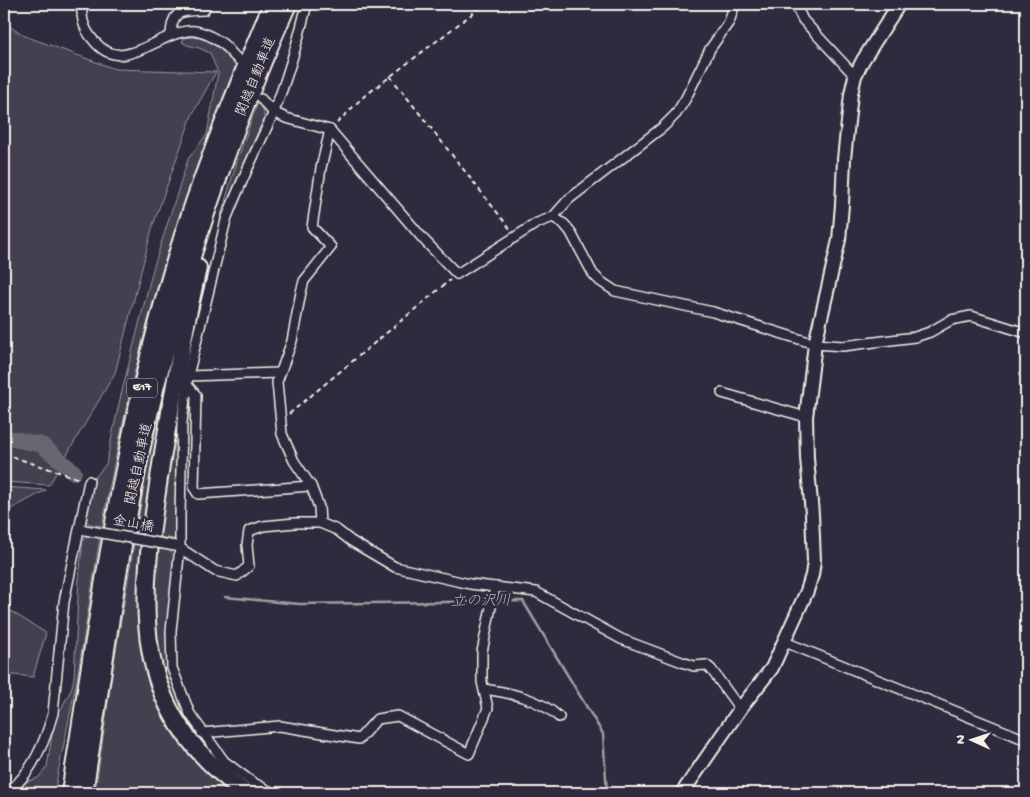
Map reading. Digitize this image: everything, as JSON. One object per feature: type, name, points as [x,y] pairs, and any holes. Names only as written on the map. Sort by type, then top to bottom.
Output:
[{"type":"highway","name":"関越自動車道","points":[[74,790],[80,731],[104,578],[148,361],[186,227],[207,166],[227,112],[272,4]]},
{"type":"highway","name":"関越自動車道","points":[[74,790],[117,584],[145,433],[181,292],[205,214],[239,119],[288,4]]},
{"type":"highway","points":[[239,119],[211,215],[183,342],[158,490],[149,555],[146,602],[148,645],[152,663],[175,719],[199,752],[246,793]]},
{"type":"street","points":[[82,4],[81,16],[84,27],[98,46],[110,53],[120,55],[131,54],[171,35],[196,31],[223,44],[239,60]]},
{"type":"street","points":[[171,35],[173,20],[176,15],[182,11],[204,10],[206,4]]},
{"type":"street","points":[[273,793],[252,782],[224,761],[190,714],[172,668],[171,631],[180,517],[182,422],[188,381],[226,220],[234,197],[273,112],[299,38],[307,4]]},
{"type":"street","points":[[261,99],[273,112],[286,118],[330,130],[424,240],[457,274],[537,223],[553,218],[569,200],[664,127],[676,114],[686,98],[710,48],[729,22],[735,4]]},
{"type":"street","points":[[795,4],[803,20],[855,76]]},
{"type":"street","points":[[682,793],[740,709],[772,668],[807,591],[814,561],[806,417],[815,344],[839,240],[844,159],[851,94],[855,76],[863,60],[900,4]]},
{"type":"street","points":[[320,523],[319,507],[311,486],[294,461],[282,434],[277,382],[288,357],[304,281],[331,247],[312,227],[321,168],[330,130]]},
{"type":"street","points":[[553,218],[564,224],[570,231],[593,274],[615,291],[713,312],[815,344],[843,346],[915,337],[930,332],[951,320],[971,316],[1026,333]]},
{"type":"street","points":[[188,381],[280,373]]},
{"type":"street","points":[[188,381],[196,395],[194,488],[198,494],[311,486]]},
{"type":"street","points":[[722,393],[806,417]]},
{"type":"street","points":[[6,793],[20,782],[28,771],[48,731],[53,713],[64,602],[82,531],[89,482]]},
{"type":"street","points":[[178,547],[215,571],[237,576],[249,566],[247,545],[249,531],[263,526],[320,523],[336,530],[351,541],[395,566],[470,584],[536,592],[620,639],[694,666],[706,665],[711,669],[740,709]]},
{"type":"street","name":"金山橋","points":[[82,531],[178,547]]},
{"type":"street","points":[[202,733],[280,726],[359,739],[377,719],[398,716],[470,754],[488,708],[482,682],[482,652],[495,587]]},
{"type":"street","points":[[785,642],[1026,740]]},
{"type":"street","points":[[484,689],[512,693],[548,707],[559,717]]},
{"type":"path","points":[[330,130],[362,98],[486,4]]},
{"type":"path","points":[[390,76],[516,237]]},
{"type":"path","points":[[279,411],[288,414],[457,274]]},
{"type":"path","points":[[4,454],[89,482]]},
{"type":"shaded area","points":[[4,23],[25,36],[115,69],[216,72],[192,115],[153,225],[115,373],[49,485],[4,482]]},
{"type":"shaded area","points":[[193,37],[212,43],[222,50],[236,65],[196,170],[161,275],[143,337],[128,400],[102,526],[90,524],[86,521],[93,480],[106,464],[120,399],[153,269],[188,159],[207,134],[218,73],[210,53],[182,42],[184,38]]},
{"type":"shaded area","points":[[258,102],[264,111],[264,118],[230,195],[222,218],[220,218],[238,158]]},
{"type":"shaded area","points":[[175,353],[145,534],[136,533],[149,455]]},
{"type":"shaded area","points":[[180,411],[175,497],[175,539],[157,537],[177,412]]},
{"type":"shaded area","points":[[4,487],[46,490],[4,513]]},
{"type":"shaded area","points":[[86,536],[100,538],[77,679],[54,793],[9,793],[25,782],[38,778],[47,767],[54,722],[71,690],[74,678],[79,577],[83,540]]},
{"type":"shaded area","points":[[134,544],[143,545],[138,595],[138,625],[144,662],[156,699],[175,734],[198,763],[237,793],[148,788],[95,793],[113,668]]},
{"type":"shaded area","points":[[156,549],[175,550],[175,567],[166,634],[168,657],[205,741],[266,793],[260,793],[232,776],[195,739],[169,694],[153,624]]},
{"type":"shaded area","points":[[4,607],[46,633],[33,677],[4,674]]},
{"type":"waterway","name":"立の沢川","points":[[4,437],[42,445],[74,472]]},
{"type":"waterway","name":"立の沢川","points":[[225,597],[299,604],[523,601],[603,734],[607,793]]}]
